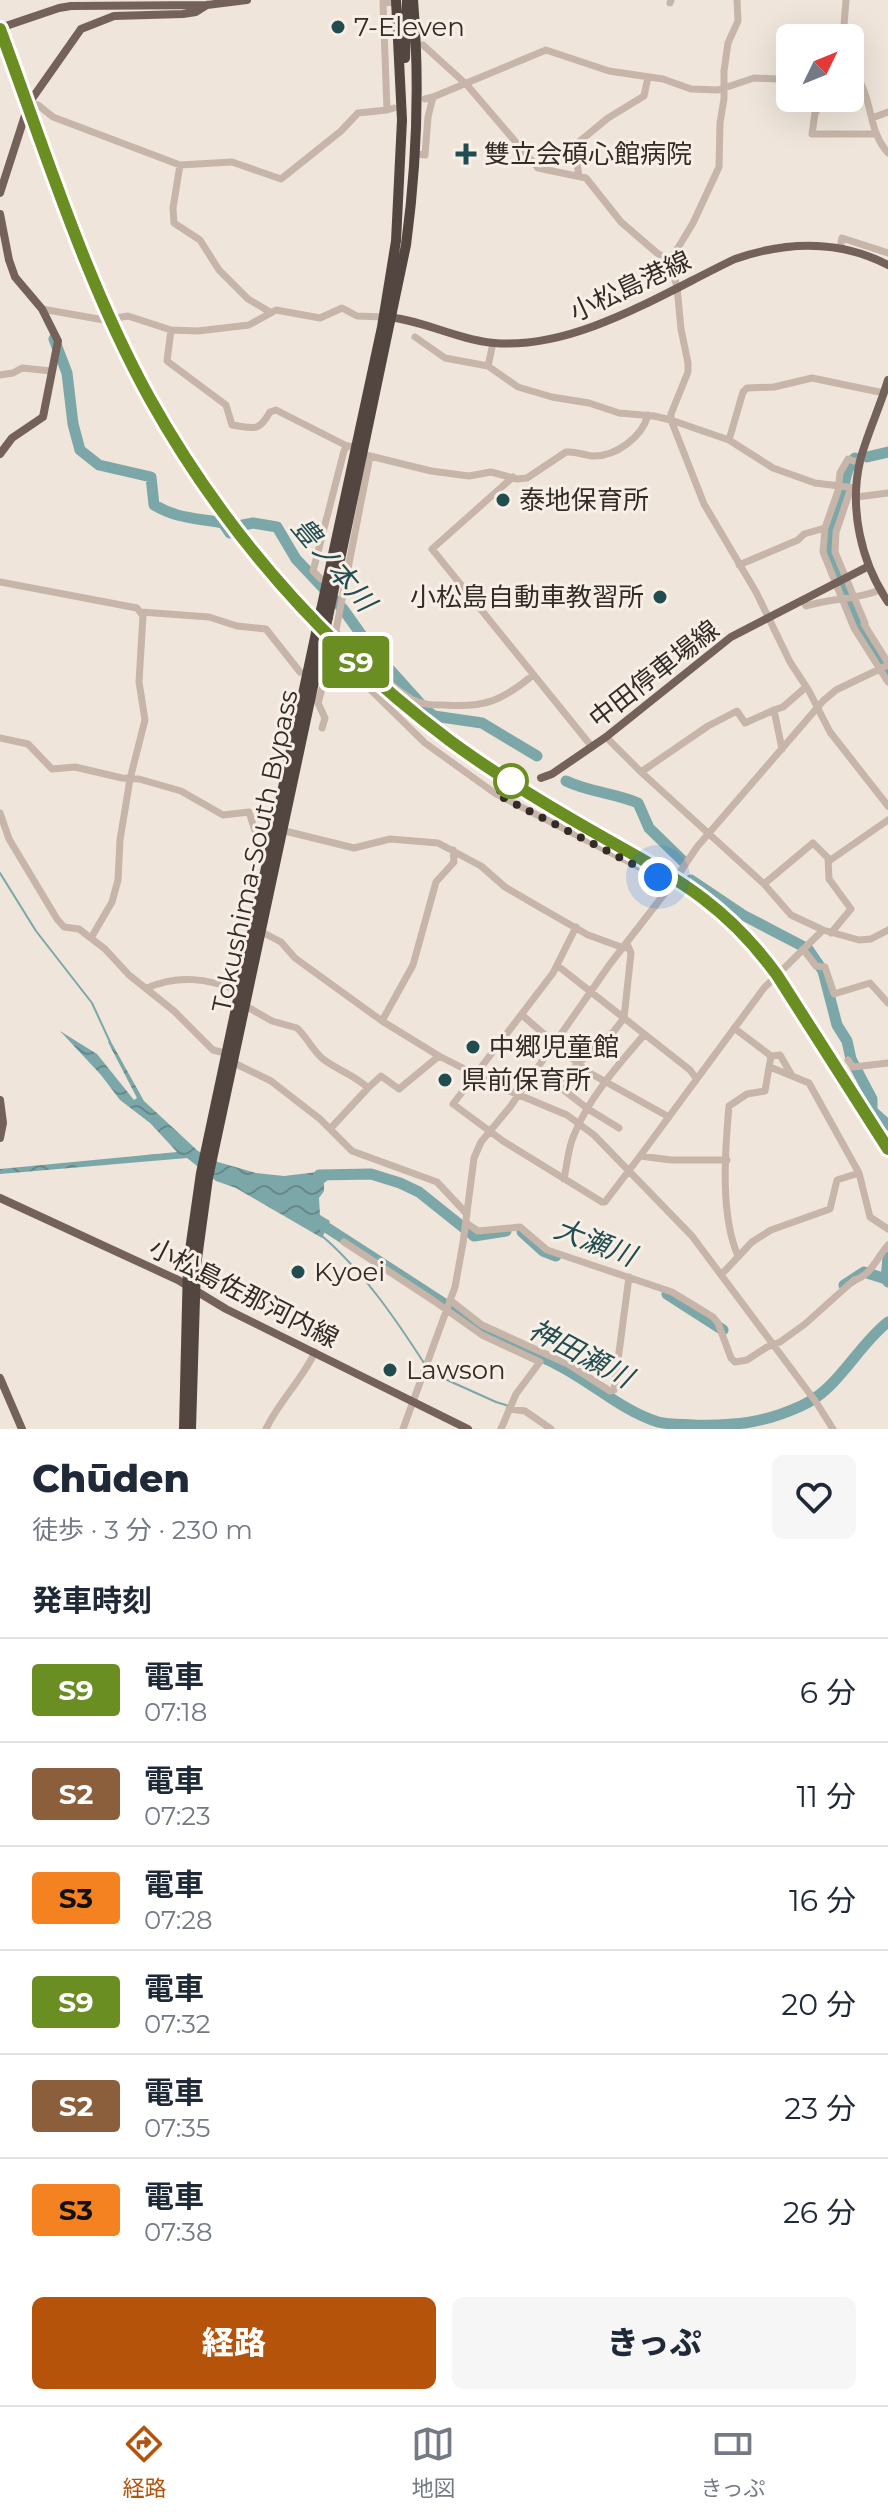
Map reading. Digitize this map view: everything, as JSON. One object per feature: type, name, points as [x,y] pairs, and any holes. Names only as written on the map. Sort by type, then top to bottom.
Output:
[{"type":"highway","name":"Tokushima-South Bypass","points":[[240,1004],[238,990],[256,930],[271,838],[325,614],[401,243],[416,154],[418,63],[413,0]]},
{"type":"highway","name":"Tokushima-South Bypass","points":[[400,1],[403,226]]},
{"type":"highway","name":"Tokushima-South Bypass","points":[[191,1429],[192,1289],[188,1264],[216,1113],[281,830],[321,631]]},
{"type":"highway","name":"Tokushima-South Bypass","points":[[184,1429],[192,1289]]},
{"type":"main road","points":[[0,28],[71,6],[207,5],[247,0]]},
{"type":"main road","points":[[0,193],[29,103],[75,35],[85,26],[114,16],[183,14],[196,12],[207,5]]},
{"type":"main road","points":[[0,214],[4,253],[15,277],[42,309],[58,341],[43,417],[19,432],[0,454]]},
{"type":"main road","name":"小松島港線","points":[[388,317],[493,343],[536,342],[570,336],[735,259],[760,251],[786,246],[840,248],[888,265]]},
{"type":"main road","points":[[885,595],[869,566],[849,489],[855,462],[885,397],[888,380]]},
{"type":"main road","name":"中田停車場線","points":[[541,778],[552,774],[606,737],[723,643],[869,566]]},
{"type":"main road","points":[[0,1100],[0,1138]]},
{"type":"main road","name":"小松島佐那河内線","points":[[0,1198],[192,1289],[226,1309],[468,1429]]},
{"type":"main road","points":[[0,1378],[5,1401],[22,1429]]},
{"type":"street","points":[[670,261],[693,223],[719,167],[718,144],[726,55],[738,21],[737,0]]},
{"type":"street","points":[[844,24],[846,0]]},
{"type":"street","points":[[29,103],[38,105],[53,117],[180,165],[232,162],[281,179],[341,131],[358,113],[391,109],[383,2],[400,1]]},
{"type":"street","points":[[423,45],[467,85],[538,168],[579,176],[591,182],[602,201],[621,222],[670,261],[677,287],[688,372],[671,420],[704,504],[830,732],[888,806]]},
{"type":"street","points":[[416,154],[425,155],[429,98],[546,50],[609,71],[648,77],[691,89],[724,88],[754,78],[776,79]]},
{"type":"street","points":[[579,176],[574,146],[608,118],[644,96],[648,77]]},
{"type":"street","points":[[864,91],[874,134],[888,153]]},
{"type":"street","points":[[816,112],[812,134],[874,134]]},
{"type":"street","points":[[872,118],[888,112]]},
{"type":"street","points":[[180,165],[173,208],[174,223],[200,240],[219,270],[248,299],[270,312],[287,310],[320,318],[342,308],[357,316],[388,317]]},
{"type":"street","points":[[840,248],[842,238],[888,253]]},
{"type":"street","points":[[42,309],[104,320],[128,316],[171,330],[198,331],[249,325],[262,320],[270,312]]},
{"type":"street","points":[[171,330],[167,361],[226,405],[232,425],[256,429],[262,426],[270,412],[276,410],[359,451],[431,471],[469,476],[491,472],[527,478],[566,452],[594,456],[628,444],[640,434],[648,415]]},
{"type":"street","points":[[415,337],[445,358],[488,366],[513,384],[531,391],[589,403],[619,413],[671,420],[729,440],[773,468],[815,483],[888,493]]},
{"type":"street","points":[[488,366],[493,343]]},
{"type":"street","points":[[0,375],[22,368],[51,371]]},
{"type":"street","points":[[729,440],[743,392],[747,388],[774,387],[812,378],[885,397]]},
{"type":"street","points":[[321,579],[313,571],[359,451]]},
{"type":"street","points":[[359,451],[336,630],[338,635],[416,701],[477,707],[508,695],[533,675]]},
{"type":"street","points":[[840,581],[834,541],[849,489],[842,468],[855,462]]},
{"type":"street","points":[[513,477],[432,549],[592,747]]},
{"type":"street","points":[[849,489],[825,528],[823,552],[860,626],[885,667],[888,682]]},
{"type":"street","points":[[739,565],[798,540],[804,534],[825,528]]},
{"type":"street","points":[[0,582],[137,608],[141,612],[209,617],[237,626],[266,629],[300,672]]},
{"type":"street","points":[[803,600],[806,606],[885,595]]},
{"type":"street","points":[[91,938],[105,918],[118,880],[120,840],[130,779],[145,720],[139,682],[141,612]]},
{"type":"street","points":[[323,726],[325,718],[317,701],[332,652],[425,743],[496,794],[672,884]]},
{"type":"street","points":[[403,1429],[448,1304],[466,1223],[474,1158],[481,1142],[707,834],[817,707],[836,690],[885,667]]},
{"type":"street","points":[[641,772],[708,726],[737,711],[745,723],[783,707],[806,687]]},
{"type":"street","points":[[774,710],[782,749]]},
{"type":"street","points":[[606,737],[764,884],[791,915],[827,932],[859,940],[871,939],[888,930]]},
{"type":"street","points":[[0,738],[28,744],[52,769],[75,767],[139,779],[181,791],[223,815],[249,812],[255,831],[271,838]]},
{"type":"street","points":[[0,813],[9,839],[33,875],[46,905],[64,927],[79,929],[105,949],[129,975],[213,1050],[271,1081],[352,1151],[437,1182],[466,1223],[478,1231],[520,1227],[547,1250],[672,1292],[713,1317],[735,1362],[747,1360],[805,1324],[854,1280],[862,1279],[879,1260],[887,1245],[888,1235]]},
{"type":"street","points":[[829,861],[888,820]]},
{"type":"street","points":[[281,830],[354,848],[390,839],[438,843],[481,866],[505,887],[576,927],[625,946],[631,953],[624,1018],[556,1084],[619,1128]]},
{"type":"street","points":[[576,927],[558,966],[453,1104],[564,1179],[605,1202],[771,980],[851,909],[829,879],[829,861],[813,843],[764,884]]},
{"type":"street","points":[[382,1021],[413,965],[436,882],[454,862],[453,850]]},
{"type":"street","points":[[256,930],[281,942],[295,958],[382,1021],[439,1056],[580,1123],[681,1223],[814,1399],[833,1429]]},
{"type":"street","points":[[805,947],[820,966],[825,967],[834,994],[870,983],[888,1003]]},
{"type":"street","points":[[558,966],[696,1078]]},
{"type":"street","points":[[147,988],[169,981],[201,978],[238,990]]},
{"type":"street","points":[[240,1004],[272,1021],[297,1028],[325,1060],[368,1088]]},
{"type":"street","points":[[522,1015],[606,1083],[669,1117]]},
{"type":"street","points":[[734,1028],[771,1056],[780,1055],[791,1074]]},
{"type":"street","points":[[564,1179],[573,1137],[580,1123],[606,1083],[644,1035]]},
{"type":"street","points":[[330,1129],[381,1076],[399,1089],[439,1056]]},
{"type":"street","points":[[738,1256],[731,1238],[728,1215],[729,1106],[747,1094],[765,1091],[771,1056]]},
{"type":"street","points":[[853,1064],[888,1063]]},
{"type":"street","points":[[770,1067],[809,1083],[859,1173],[870,1217],[888,1229]]},
{"type":"street","points":[[640,1156],[671,1160],[727,1160]]},
{"type":"street","points":[[721,1275],[752,1242],[771,1230],[830,1209],[837,1180],[859,1173]]},
{"type":"street","points":[[344,1242],[482,1325],[568,1364],[610,1391],[614,1390],[628,1279]]},
{"type":"street","points":[[448,1304],[482,1335],[540,1362],[510,1407],[501,1429]]},
{"type":"street","points":[[266,1429],[273,1413],[294,1389],[315,1352]]},
{"type":"street","points":[[510,1407],[525,1411],[551,1429]]},
{"type":"water","points":[[60,1031],[97,1054],[134,1100],[137,1098],[108,1042],[110,1040],[144,1101],[198,1151],[218,1162],[256,1173],[284,1176],[334,1170],[334,1175],[324,1183],[324,1191],[319,1198],[320,1215],[330,1221],[322,1238],[236,1188],[216,1181],[187,1158],[0,1174],[0,1169],[177,1152],[150,1123],[120,1100]]},
{"type":"waterway","name":"豊ノ本川","points":[[54,339],[67,373],[73,424],[80,450],[99,465],[151,477],[154,505],[171,513],[223,523],[230,533],[253,523],[277,527],[296,559],[343,609],[373,651],[427,711],[434,716],[482,723],[537,756]]},
{"type":"waterway","points":[[867,457],[888,452]]},
{"type":"waterway","points":[[855,458],[848,471],[828,545],[835,574],[888,673]]},
{"type":"waterway","name":"豊ノ本川","points":[[566,781],[638,803],[649,828],[684,862]]},
{"type":"waterway","points":[[0,873],[36,931],[92,1003],[110,1042]]},
{"type":"waterway","name":"豊ノ本川","points":[[691,880],[743,915],[808,949],[823,971],[837,1025],[872,1099],[872,1111],[888,1125]]},
{"type":"waterway","name":"大瀬川","points":[[319,1175],[371,1174],[419,1192],[474,1236],[506,1231]]},
{"type":"waterway","name":"神田瀬川","points":[[315,1220],[476,1326],[571,1372],[632,1411],[663,1423],[736,1424],[762,1420],[801,1406],[826,1390],[888,1322]]},
{"type":"waterway","name":"大瀬川","points":[[522,1232],[543,1251],[556,1256]]},
{"type":"waterway","points":[[321,1235],[364,1279],[424,1363]]},
{"type":"waterway","name":"豊ノ本川","points":[[888,1257],[888,1282]]},
{"type":"waterway","name":"大瀬川","points":[[844,1285],[864,1272],[886,1279]]},
{"type":"waterway","name":"大瀬川","points":[[667,1294],[723,1330]]},
{"type":"waterway","points":[[428,1368],[436,1375],[509,1406]]},
{"type":"railway","points":[[0,29],[68,217],[106,310],[151,399],[180,448],[246,542],[282,585],[362,667],[450,740],[523,790],[674,879],[737,928],[777,975],[888,1149]]},
{"type":"train","name":"S9","points":[[0,29],[112,322],[149,397],[185,458],[256,556],[338,645],[451,741],[566,816],[676,878],[728,918],[777,975],[888,1149]]},
{"type":"place","name":"7-Eleven","points":[[338,27]]},
{"type":"place","name":"雙立会碩心館病院","points":[[466,154]]},
{"type":"place","name":"泰地保育所","points":[[503,500]]},
{"type":"place","name":"小松島自動車教習所","points":[[660,597]]},
{"type":"place","name":"中郷児童館","points":[[473,1047]]},
{"type":"place","name":"県前保育所","points":[[445,1080]]},
{"type":"place","name":"Kyoei","points":[[298,1272]]},
{"type":"place","name":"Lawson","points":[[390,1370]]},
{"type":"route","points":[[511,781],[496,794],[658,877]]}]
